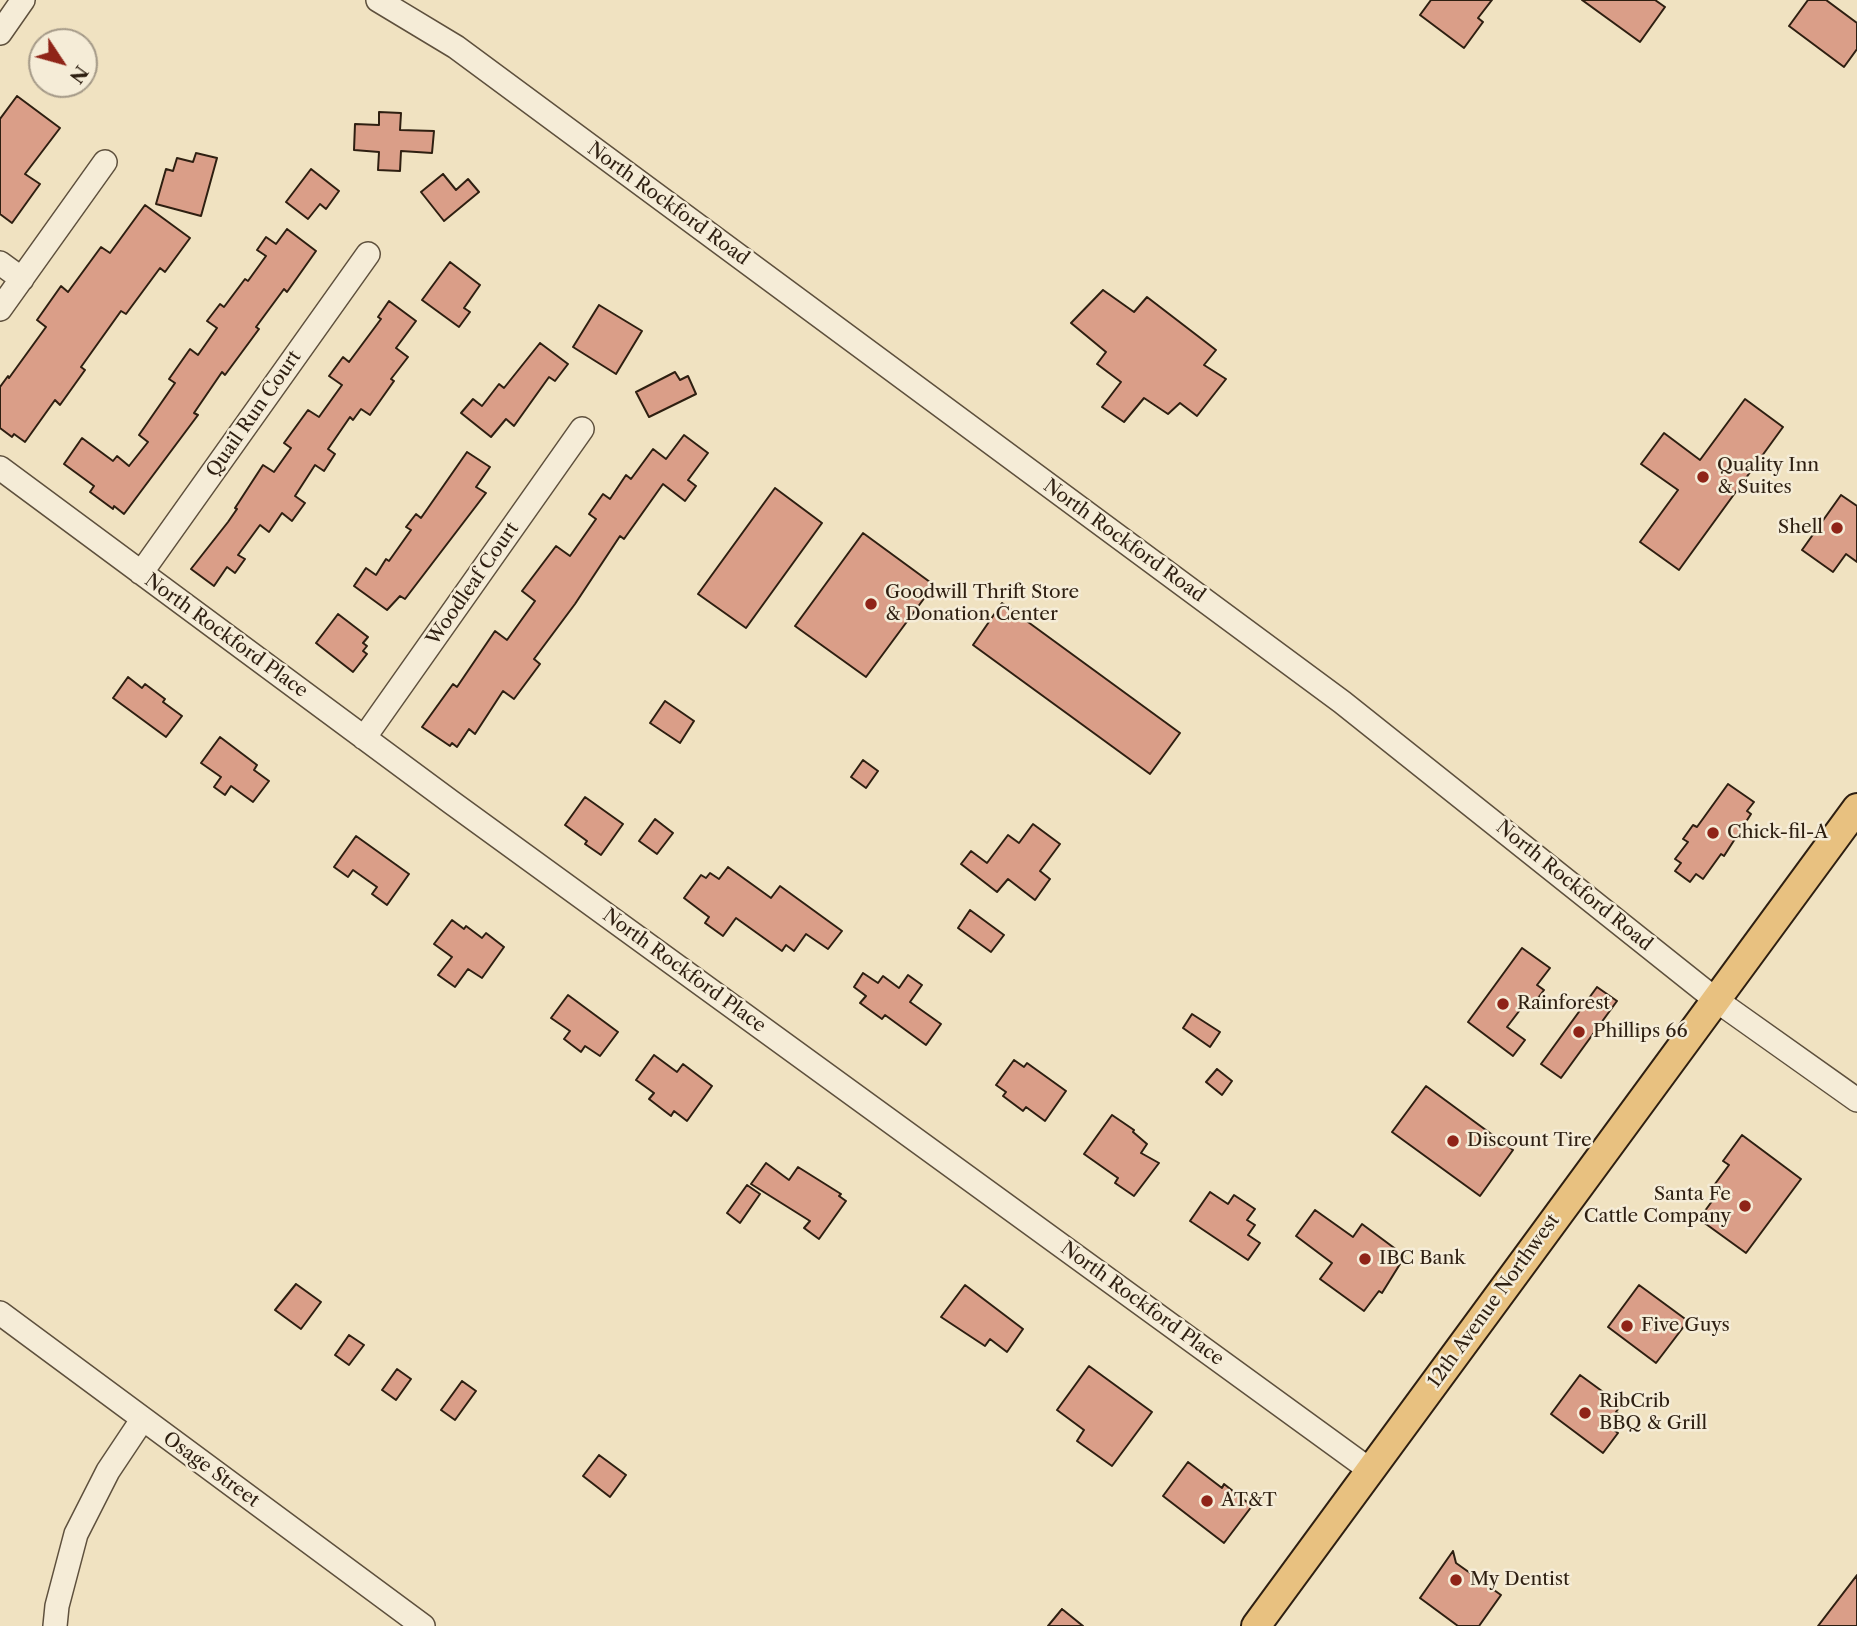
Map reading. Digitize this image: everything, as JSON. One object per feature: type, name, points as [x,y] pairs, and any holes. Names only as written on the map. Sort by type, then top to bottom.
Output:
[{"type":"main road","name":"12th Avenue Northwest","points":[[1256,1626],[1857,808]]},
{"type":"street","points":[[0,33],[23,0]]},
{"type":"street","name":"North Rockford Road","points":[[378,0],[456,47],[1342,702],[1716,1000],[1857,1100]]},
{"type":"street","points":[[0,309],[105,162]]},
{"type":"street","name":"Quail Run Court","points":[[141,573],[368,254]]},
{"type":"street","points":[[0,263],[22,279]]},
{"type":"street","name":"Woodleaf Court","points":[[364,738],[582,429]]},
{"type":"street","name":"North Rockford Place","points":[[0,468],[364,738],[1370,1470]]},
{"type":"street","name":"Osage Street","points":[[0,1313],[423,1626]]},
{"type":"street","points":[[55,1626],[57,1606],[76,1535],[108,1471],[142,1420]]},
{"type":"building","points":[[1431,0],[1492,0],[1478,18],[1483,22],[1464,48],[1420,15]]},
{"type":"building","points":[[1582,0],[1655,0],[1665,7],[1640,42]]},
{"type":"building","points":[[1808,0],[1826,0],[1857,23],[1857,49],[1844,67],[1789,26]]},
{"type":"building","points":[[17,96],[60,128],[25,174],[40,184],[12,223],[0,214],[0,119]]},
{"type":"building","points":[[379,112],[401,113],[400,130],[434,131],[432,153],[401,151],[400,171],[378,170],[379,152],[354,150],[355,124],[379,125]]},
{"type":"building","points":[[196,153],[217,158],[201,216],[156,204],[166,169],[173,171],[177,158],[193,162]]},
{"type":"building","points":[[311,169],[339,191],[326,209],[320,204],[308,219],[286,202]]},
{"type":"building","points":[[443,174],[456,190],[468,179],[479,192],[444,221],[421,192]]},
{"type":"building","points":[[145,205],[190,238],[165,272],[160,268],[126,314],[121,311],[81,367],[85,370],[60,405],[55,400],[25,442],[14,434],[12,437],[0,428],[0,387],[46,327],[37,320],[61,286],[68,292],[101,247],[110,253]]},
{"type":"building","points":[[287,229],[316,251],[287,292],[284,289],[256,327],[259,329],[225,375],[222,372],[194,413],[198,415],[124,514],[114,506],[113,509],[90,492],[94,486],[64,464],[82,438],[113,461],[117,456],[129,466],[148,442],[139,435],[175,383],[169,379],[190,349],[198,355],[217,328],[207,321],[220,304],[224,307],[245,279],[248,281],[266,256],[257,250],[266,237],[276,244]]},
{"type":"building","points":[[450,262],[480,285],[464,308],[470,312],[459,327],[422,300]]},
{"type":"building","points":[[1103,290],[1134,312],[1147,297],[1216,350],[1204,365],[1226,379],[1197,416],[1180,403],[1168,414],[1144,398],[1124,422],[1102,407],[1121,382],[1097,364],[1106,352],[1071,323]]},
{"type":"building","points":[[389,301],[416,321],[396,348],[408,357],[391,379],[394,381],[370,415],[361,409],[353,420],[350,417],[328,449],[335,454],[324,471],[315,465],[295,496],[305,503],[292,521],[282,513],[269,532],[260,525],[238,555],[245,559],[235,573],[227,567],[214,586],[191,569],[237,509],[235,508],[263,465],[274,472],[291,448],[284,443],[308,410],[319,417],[342,385],[329,376],[343,357],[349,362],[381,319],[378,317]]},
{"type":"building","points":[[599,305],[642,331],[616,374],[573,347]]},
{"type":"building","points":[[540,343],[568,364],[555,381],[549,377],[514,426],[506,419],[491,437],[461,413],[473,399],[482,406],[499,384],[504,388]]},
{"type":"building","points":[[675,372],[680,380],[688,376],[696,394],[649,417],[636,392]]},
{"type":"building","name":"Quality Inn & Suites","points":[[1745,399],[1783,427],[1679,570],[1640,542],[1678,490],[1641,464],[1664,433],[1700,460]]},
{"type":"building","points":[[684,435],[708,453],[688,480],[696,486],[685,501],[663,484],[624,539],[620,536],[534,659],[540,664],[514,699],[503,691],[475,734],[469,729],[457,747],[452,743],[450,746],[422,727],[453,684],[457,687],[495,631],[507,640],[535,601],[522,591],[556,546],[570,556],[596,519],[589,514],[603,494],[610,499],[626,475],[631,479],[653,449],[666,459]]},
{"type":"building","points":[[467,452],[490,467],[476,487],[486,493],[405,599],[400,596],[387,610],[354,586],[366,568],[376,575],[386,559],[389,561],[411,530],[406,527],[416,514],[421,518]]},
{"type":"building","points":[[775,488],[822,523],[746,628],[698,594]]},
{"type":"building","name":"Shell","points":[[1841,495],[1857,506],[1857,562],[1846,554],[1833,572],[1802,550]]},
{"type":"building","points":[[863,533],[934,585],[866,677],[795,626]]},
{"type":"building","points":[[1002,603],[1180,733],[1150,774],[973,645]]},
{"type":"building","points":[[338,614],[368,637],[363,643],[367,646],[363,651],[367,654],[353,672],[316,643]]},
{"type":"building","points":[[128,677],[142,688],[145,684],[182,716],[166,737],[113,698]]},
{"type":"building","points":[[665,701],[694,721],[680,743],[650,723]]},
{"type":"building","points":[[220,737],[257,765],[254,770],[269,781],[253,802],[231,786],[225,795],[214,787],[221,777],[201,763]]},
{"type":"building","points":[[863,760],[878,771],[866,788],[851,777]]},
{"type":"building","name":"Chick-fil-A","points":[[1728,784],[1754,802],[1747,811],[1751,814],[1724,856],[1721,854],[1703,879],[1696,874],[1690,882],[1675,871],[1681,863],[1675,859],[1688,842],[1683,839],[1693,825],[1697,827]]},
{"type":"building","points":[[585,797],[623,824],[601,855],[565,825]]},
{"type":"building","points":[[655,819],[673,833],[657,854],[639,841]]},
{"type":"building","points":[[1033,824],[1060,844],[1040,871],[1050,879],[1035,900],[1008,879],[997,892],[961,864],[971,851],[987,863],[1008,835],[1019,843]]},
{"type":"building","points":[[356,836],[409,874],[387,905],[372,894],[377,887],[353,870],[348,877],[334,867]]},
{"type":"building","points":[[728,867],[771,898],[780,886],[842,931],[828,949],[806,934],[794,951],[786,945],[782,951],[736,918],[723,936],[705,923],[709,917],[684,898],[701,875],[706,878],[710,873],[719,879]]},
{"type":"building","points":[[970,910],[1004,935],[991,952],[958,928]]},
{"type":"building","points":[[452,920],[482,938],[486,933],[504,947],[482,978],[468,969],[455,987],[438,975],[452,957],[434,944]]},
{"type":"building","name":"Rainforest","points":[[1522,948],[1550,968],[1537,985],[1544,990],[1532,1006],[1526,1002],[1507,1027],[1525,1040],[1513,1056],[1468,1022]]},
{"type":"building","points":[[863,973],[878,983],[883,976],[899,988],[908,975],[922,985],[910,1002],[941,1024],[926,1045],[885,1015],[882,1019],[860,1003],[866,996],[854,987]]},
{"type":"building","name":"Phillips 66","points":[[1597,987],[1617,1001],[1561,1078],[1541,1064]]},
{"type":"building","points":[[568,995],[618,1032],[600,1056],[585,1046],[581,1052],[564,1039],[570,1031],[551,1018]]},
{"type":"building","points":[[1192,1014],[1220,1032],[1210,1047],[1183,1028]]},
{"type":"building","points":[[654,1055],[677,1072],[683,1064],[712,1086],[687,1121],[674,1111],[671,1116],[649,1099],[654,1093],[636,1080]]},
{"type":"building","points":[[1014,1060],[1024,1067],[1027,1063],[1066,1091],[1045,1121],[1026,1107],[1023,1111],[1003,1096],[1006,1092],[996,1085]]},
{"type":"building","points":[[1217,1069],[1232,1081],[1222,1095],[1206,1082]]},
{"type":"building","name":"Discount Tire","points":[[1426,1086],[1513,1150],[1480,1196],[1392,1132]]},
{"type":"building","points":[[1112,1115],[1134,1130],[1147,1144],[1141,1153],[1159,1163],[1134,1196],[1115,1183],[1118,1178],[1084,1154]]},
{"type":"building","name":"Santa Fe Cattle Company","points":[[1742,1135],[1801,1179],[1746,1253],[1699,1219],[1718,1193],[1712,1188],[1729,1165],[1723,1161]]},
{"type":"building","points":[[766,1163],[789,1180],[798,1167],[841,1194],[839,1196],[846,1201],[819,1239],[804,1228],[810,1221],[751,1184]]},
{"type":"building","points":[[747,1185],[760,1194],[740,1223],[727,1213]]},
{"type":"building","points":[[1210,1192],[1228,1204],[1234,1195],[1255,1209],[1247,1220],[1255,1225],[1248,1235],[1260,1243],[1248,1260],[1190,1221]]},
{"type":"building","name":"IBC Bank","points":[[1315,1210],[1353,1237],[1362,1224],[1405,1256],[1382,1293],[1379,1291],[1364,1311],[1320,1279],[1332,1263],[1296,1236]]},
{"type":"building","points":[[296,1284],[321,1302],[301,1329],[275,1310]]},
{"type":"building","points":[[965,1285],[1023,1329],[1007,1352],[990,1339],[985,1346],[941,1317]]},
{"type":"building","points":[[1639,1285],[1688,1321],[1656,1363],[1608,1327]]},
{"type":"building","points":[[349,1335],[364,1345],[349,1365],[335,1355]]},
{"type":"building","points":[[1089,1366],[1152,1412],[1112,1466],[1077,1441],[1084,1430],[1057,1410]]},
{"type":"building","points":[[397,1369],[411,1379],[396,1400],[382,1390]]},
{"type":"building","name":"RibCrib BBQ & Grill","points":[[1580,1375],[1621,1405],[1616,1412],[1624,1417],[1614,1430],[1618,1433],[1603,1453],[1551,1414]]},
{"type":"building","points":[[462,1381],[476,1391],[455,1420],[441,1410]]},
{"type":"building","points":[[599,1455],[626,1475],[610,1497],[583,1476]]},
{"type":"building","name":"AT&T","points":[[1188,1462],[1222,1488],[1224,1484],[1252,1506],[1224,1543],[1163,1496]]},
{"type":"building","name":"My Dentist","points":[[1453,1551],[1456,1563],[1501,1595],[1479,1626],[1458,1626],[1420,1598]]},
{"type":"building","points":[[1857,1575],[1857,1626],[1818,1626]]},
{"type":"building","points":[[1062,1609],[1083,1626],[1048,1626]]},
{"type":"place","name":"Quality Inn & Suites","points":[[1703,477]]},
{"type":"place","name":"Shell","points":[[1837,528]]},
{"type":"place","name":"Goodwill Thrift Store & Donation Center","points":[[871,604]]},
{"type":"place","name":"Chick-fil-A","points":[[1713,833]]},
{"type":"place","name":"Rainforest","points":[[1503,1004]]},
{"type":"place","name":"Phillips 66","points":[[1579,1032]]},
{"type":"place","name":"Discount Tire","points":[[1453,1141]]},
{"type":"place","name":"Santa Fe Cattle Company","points":[[1745,1206]]},
{"type":"place","name":"IBC Bank","points":[[1365,1259]]},
{"type":"place","name":"Five Guys","points":[[1627,1326]]},
{"type":"place","name":"RibCrib BBQ & Grill","points":[[1585,1413]]},
{"type":"place","name":"AT&T","points":[[1207,1501]]},
{"type":"place","name":"My Dentist","points":[[1456,1580]]}]
